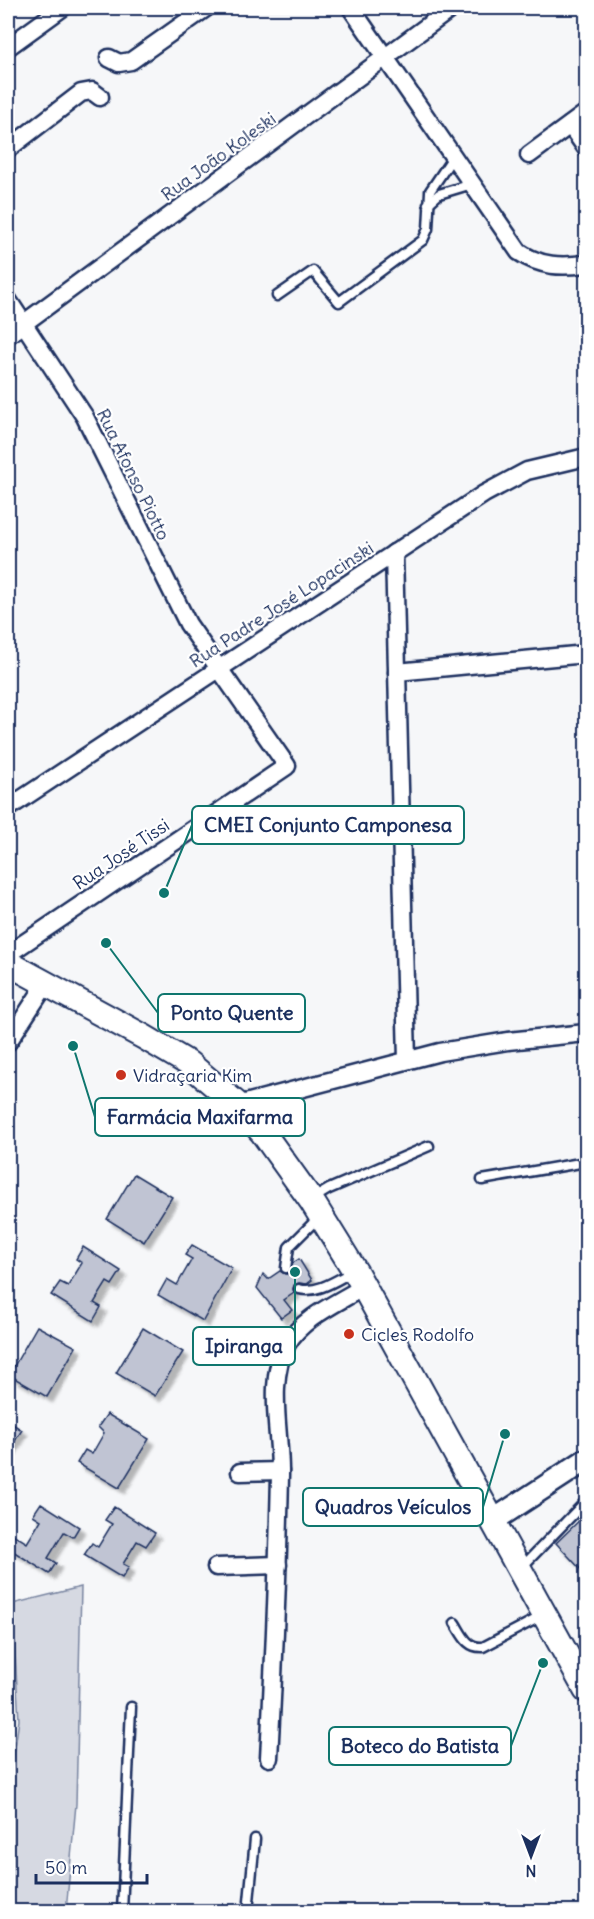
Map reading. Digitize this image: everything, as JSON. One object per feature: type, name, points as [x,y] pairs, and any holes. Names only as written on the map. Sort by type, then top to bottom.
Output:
[{"type":"main road","points":[[8,963],[188,1063],[238,1105],[263,1133],[316,1208],[359,1279],[586,1690]]},
{"type":"street","points":[[8,47],[62,8]]},
{"type":"street","points":[[109,58],[119,63],[131,61],[206,8]]},
{"type":"street","points":[[351,8],[519,252],[530,260],[557,267],[586,264]]},
{"type":"street","name":"Rua João Koleski","points":[[8,335],[452,8]]},
{"type":"street","points":[[8,149],[81,93],[92,91],[100,97]]},
{"type":"street","points":[[530,155],[586,113]]},
{"type":"street","points":[[570,125],[586,148]]},
{"type":"street","name":"Rua Afonso Piotto","points":[[8,300],[85,417],[188,624],[287,766]]},
{"type":"street","name":"Rua Padre José Lopacinski","points":[[8,808],[506,481],[527,471],[586,457]]},
{"type":"street","points":[[394,553],[407,1060]]},
{"type":"street","points":[[397,672],[586,654]]},
{"type":"street","name":"Rua José Tissi","points":[[8,954],[287,766]]},
{"type":"street","points":[[8,1042],[46,984]]},
{"type":"street","points":[[238,1105],[407,1060],[471,1046],[586,1033]]},
{"type":"street","points":[[269,1758],[278,1565],[280,1471],[276,1409],[280,1364],[287,1344],[300,1328],[359,1279]]},
{"type":"street","points":[[494,1520],[586,1460]]},
{"type":"street","points":[[240,1472],[280,1471]]},
{"type":"street","points":[[216,1568],[278,1565]]},
{"type":"lane","points":[[278,296],[313,271],[339,302],[423,240],[428,229],[430,191],[453,157]]},
{"type":"lane","points":[[428,204],[439,194],[472,184]]},
{"type":"lane","points":[[286,1268],[289,1247],[329,1189],[429,1146]]},
{"type":"lane","points":[[482,1180],[586,1162]]},
{"type":"lane","points":[[299,1289],[306,1291],[359,1279]]},
{"type":"lane","points":[[520,1569],[586,1501]]},
{"type":"lane","points":[[456,1623],[468,1645],[474,1648],[483,1647],[545,1615]]},
{"type":"lane","points":[[122,1911],[131,1707]]},
{"type":"lane","points":[[248,1911],[255,1839]]},
{"type":"shaded area","points":[[81,1587],[76,1804],[66,1911],[8,1911],[8,1795],[19,1720],[12,1604]]},
{"type":"building","points":[[134,1174],[172,1197],[144,1242],[107,1219]]},
{"type":"building","points":[[192,1245],[232,1268],[203,1321],[158,1295],[167,1279],[177,1285],[192,1259],[185,1255]]},
{"type":"building","points":[[83,1247],[121,1271],[112,1285],[107,1282],[94,1303],[101,1307],[93,1321],[51,1295],[60,1282],[68,1286],[82,1263],[76,1259]]},
{"type":"building","points":[[299,1259],[312,1280],[307,1284],[294,1285],[294,1293],[284,1300],[292,1310],[281,1318],[257,1288],[263,1274],[268,1279],[280,1271],[289,1274],[293,1263]]},
{"type":"building","points":[[37,1326],[76,1347],[47,1397],[9,1375]]},
{"type":"building","points":[[143,1328],[183,1352],[155,1396],[116,1373]]},
{"type":"building","points":[[107,1414],[149,1439],[119,1488],[77,1463],[85,1450],[92,1454],[104,1433],[98,1427]]},
{"type":"building","points":[[8,1421],[22,1430],[8,1452]]},
{"type":"building","points":[[41,1503],[79,1527],[73,1537],[64,1532],[48,1558],[56,1563],[49,1574],[8,1548],[8,1531],[27,1543],[41,1520],[33,1515]]},
{"type":"building","points":[[114,1507],[155,1533],[146,1546],[137,1541],[123,1564],[129,1567],[122,1578],[84,1555],[92,1543],[98,1547],[112,1524],[105,1520]]},
{"type":"building","points":[[586,1514],[586,1575],[556,1543]]},
{"type":"place","name":"CMEI Conjunto Camponesa","points":[[164,893]]},
{"type":"place","name":"Ponto Quente","points":[[106,943]]},
{"type":"place","name":"Farmácia Maxifarma","points":[[73,1046]]},
{"type":"place","name":"Vidraçaria Kim","points":[[121,1075]]},
{"type":"place","name":"Ipiranga","points":[[295,1272]]},
{"type":"place","name":"Cicles Rodolfo","points":[[349,1334]]},
{"type":"place","name":"Quadros Veículos","points":[[505,1434]]},
{"type":"place","name":"Boteco do Batista","points":[[543,1663]]}]
